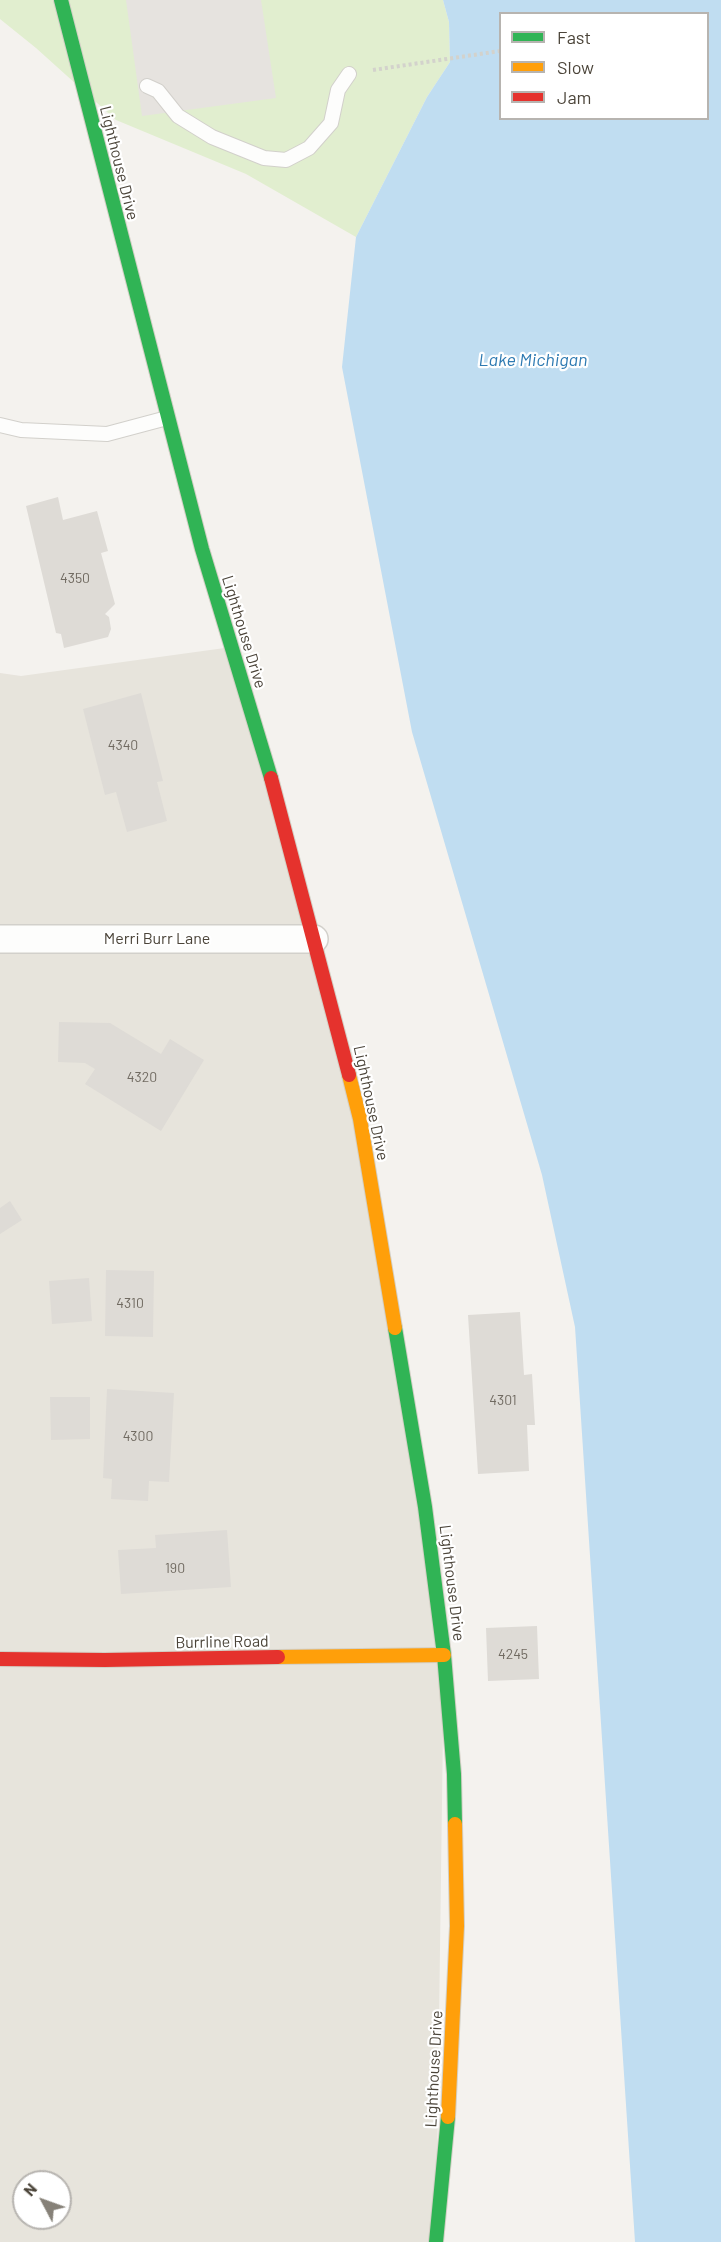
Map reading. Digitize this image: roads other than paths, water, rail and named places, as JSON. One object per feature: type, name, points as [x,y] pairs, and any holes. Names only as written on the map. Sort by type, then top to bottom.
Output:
[{"type":"street","name":"Lighthouse Drive","points":[[61,0],[202,549],[278,801],[360,1119],[425,1507],[444,1655],[454,1774],[457,1926],[451,2089],[436,2242]]},
{"type":"street","name":"Merri Burr Lane","points":[[0,939],[314,939]]},
{"type":"street","name":"Burrline Road","points":[[0,1659],[105,1660],[444,1655]]},
{"type":"lane","points":[[147,86],[158,91],[178,116],[212,137],[264,158],[286,160],[309,148],[331,123],[338,90],[349,74]]},
{"type":"lane","points":[[0,425],[21,430],[107,434],[167,418]]},
{"type":"water","name":"Lake Michigan","points":[[443,0],[721,0],[721,2242],[635,2242],[575,1327],[542,1175],[412,732],[342,367],[356,237],[427,97],[450,62],[449,22]]}]
